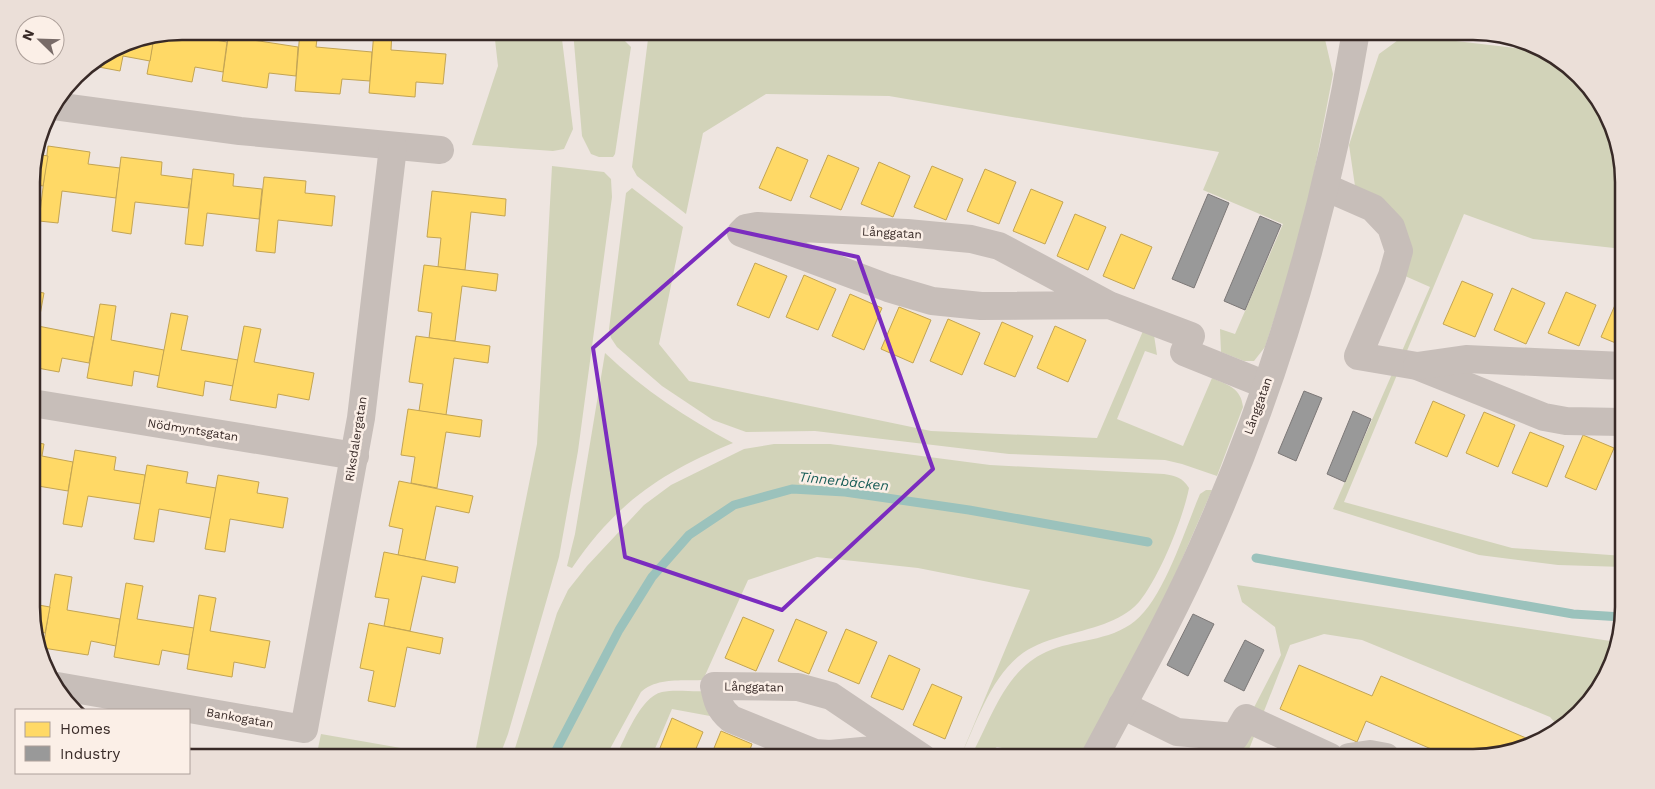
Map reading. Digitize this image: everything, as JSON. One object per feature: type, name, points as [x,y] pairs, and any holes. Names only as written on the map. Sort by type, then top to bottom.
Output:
[{"type":"street","name":"Långgatan","points":[[1099,749],[1176,604],[1202,548],[1266,385],[1284,333],[1325,188],[1346,96],[1355,40]]},
{"type":"street","points":[[61,107],[240,131],[440,150]]},
{"type":"street","name":"Riksdalergatan","points":[[304,729],[355,456],[393,147]]},
{"type":"street","points":[[1325,188],[1373,208],[1391,227],[1399,251],[1392,276],[1358,356],[1417,366],[1544,417],[1566,421],[1615,422]]},
{"type":"street","name":"Långgatan","points":[[1109,304],[957,305],[888,288],[741,233],[752,226],[906,233],[985,242],[999,246],[1109,304],[1191,336],[1184,352],[1266,385]]},
{"type":"street","points":[[832,267],[839,231]]},
{"type":"street","points":[[1417,366],[1466,359],[1615,366]]},
{"type":"street","name":"Nödmyntsgatan","points":[[40,404],[355,456]]},
{"type":"street","name":"Långgatan","points":[[805,749],[731,718],[722,711],[717,702],[714,686],[798,687],[831,696],[873,722],[910,749]]},
{"type":"street","name":"Bankogatan","points":[[65,687],[189,709]]},
{"type":"street","points":[[1122,705],[1177,732],[1235,737],[1246,718],[1311,749]]},
{"type":"street","name":"Bankogatan","points":[[190,709],[304,729]]},
{"type":"highlighted area","points":[[729,229],[858,257],[933,469],[782,610],[625,557],[593,348]]},
{"type":"green space","points":[[495,40],[562,40],[573,129],[564,149],[553,151],[472,145],[498,66]]},
{"type":"green space","points":[[574,40],[624,40],[631,47],[615,154],[613,157],[599,157],[591,154],[582,136]]},
{"type":"green space","points":[[648,40],[1325,40],[1333,74],[1303,230],[1265,347],[1254,361],[1244,361],[1221,352],[1220,329],[1235,334],[1283,224],[1203,190],[1219,152],[889,96],[766,94],[703,133],[686,214],[637,176],[632,167]]},
{"type":"green space","points":[[1398,40],[1448,40],[1521,49],[1544,59],[1560,69],[1586,95],[1596,111],[1610,145],[1614,163],[1615,182],[1615,248],[1533,239],[1464,214],[1344,502],[1512,548],[1615,555],[1615,567],[1558,565],[1479,555],[1333,509],[1430,287],[1405,276],[1355,186],[1349,145],[1379,54]]},
{"type":"green space","points":[[552,166],[604,172],[611,179],[612,197],[578,451],[559,557],[502,749],[476,749],[537,444]]},
{"type":"green space","points":[[632,188],[683,227],[659,344],[689,381],[931,431],[1097,438],[1146,324],[1154,335],[1157,355],[1145,351],[1117,419],[1183,446],[1212,378],[1228,385],[1240,395],[1243,407],[1217,476],[1165,460],[1009,454],[815,431],[746,432],[713,420],[662,386],[617,347],[611,338],[609,329],[626,193]]},
{"type":"green space","points":[[605,353],[666,402],[699,424],[733,443],[684,466],[642,492],[606,525],[572,568],[567,566],[575,534]]},
{"type":"green space","points":[[774,444],[830,444],[990,465],[1164,474],[1172,475],[1184,481],[1189,488],[1181,516],[1162,564],[1139,602],[1114,620],[1048,641],[1019,656],[991,690],[964,749],[1030,590],[918,568],[817,557],[748,580],[703,680],[662,682],[647,687],[641,692],[610,749],[515,749],[557,613],[568,590],[587,566],[644,505],[671,485],[744,449]]},
{"type":"green space","points":[[1206,490],[1212,490],[1166,596],[1085,749],[1007,749],[997,747],[994,749],[974,749],[1009,684],[1019,671],[1032,660],[1057,648],[1114,633],[1135,621],[1146,610],[1173,562],[1200,494]]},
{"type":"green space","points":[[1237,585],[1610,641],[1604,661],[1586,694],[1555,723],[1550,717],[1362,640],[1324,634],[1290,645],[1249,749],[1233,749],[1281,655],[1275,627],[1242,602]]},
{"type":"green space","points":[[667,691],[705,691],[710,706],[710,716],[672,709],[655,749],[620,749],[640,710],[654,695]]},
{"type":"green space","points":[[321,734],[407,749],[318,749]]},
{"type":"building: Homes","points":[[182,40],[227,42],[223,72],[195,67],[192,82],[147,74],[153,43]]},
{"type":"building: Homes","points":[[228,40],[252,40],[298,47],[296,76],[269,73],[267,88],[222,81]]},
{"type":"building: Homes","points":[[299,40],[317,40],[316,47],[372,52],[370,81],[342,79],[340,94],[295,91]]},
{"type":"building: Homes","points":[[373,40],[392,40],[391,50],[446,54],[443,84],[416,82],[415,97],[369,93]]},
{"type":"building: Homes","points":[[153,43],[150,61],[123,56],[120,71],[99,67],[119,55]]},
{"type":"building: Homes","points":[[48,146],[90,152],[88,164],[120,168],[116,198],[62,191],[58,223],[40,221]]},
{"type":"building: Homes","points":[[777,147],[808,160],[791,201],[759,188]]},
{"type":"building: Homes","points":[[43,155],[48,156],[43,186],[40,185]]},
{"type":"building: Homes","points":[[828,155],[859,168],[841,210],[810,197]]},
{"type":"building: Homes","points":[[121,157],[162,162],[161,175],[192,179],[188,208],[135,202],[131,234],[112,231]]},
{"type":"building: Homes","points":[[879,162],[910,176],[893,217],[861,204]]},
{"type":"building: Homes","points":[[932,166],[963,179],[946,220],[914,207]]},
{"type":"building: Homes","points":[[193,169],[234,174],[233,186],[262,189],[259,219],[207,213],[203,246],[185,244]]},
{"type":"building: Homes","points":[[985,169],[1016,182],[999,224],[967,211]]},
{"type":"building: Homes","points":[[264,177],[306,181],[305,193],[335,196],[332,226],[278,220],[275,253],[256,251]]},
{"type":"building: Homes","points":[[1031,189],[1063,202],[1045,244],[1013,231]]},
{"type":"building: Homes","points":[[432,191],[506,199],[505,216],[471,212],[465,270],[438,267],[441,238],[427,237]]},
{"type":"building: Homes","points":[[1075,214],[1106,227],[1088,270],[1057,256]]},
{"type":"building: Homes","points":[[1121,234],[1152,247],[1134,289],[1103,276]]},
{"type":"building: Homes","points":[[755,263],[787,276],[769,318],[737,305]]},
{"type":"building: Homes","points":[[424,265],[498,274],[496,291],[462,286],[455,341],[429,338],[432,313],[418,311]]},
{"type":"building: Homes","points":[[804,275],[836,289],[818,330],[786,317]]},
{"type":"building: Homes","points":[[1462,281],[1493,294],[1475,337],[1443,324]]},
{"type":"building: Homes","points":[[1512,288],[1545,303],[1526,344],[1494,330]]},
{"type":"building: Homes","points":[[40,292],[44,293],[40,315]]},
{"type":"building: Homes","points":[[1566,292],[1596,305],[1579,346],[1548,333]]},
{"type":"building: Homes","points":[[850,294],[882,308],[864,350],[832,336]]},
{"type":"building: Homes","points":[[100,304],[116,306],[111,340],[164,350],[160,376],[134,371],[132,386],[87,378]]},
{"type":"building: Homes","points":[[1615,305],[1615,343],[1601,337]]},
{"type":"building: Homes","points":[[899,307],[931,320],[913,363],[881,349]]},
{"type":"building: Homes","points":[[171,313],[188,316],[181,350],[238,360],[233,386],[205,381],[203,396],[157,387]]},
{"type":"building: Homes","points":[[948,319],[980,333],[962,375],[930,361]]},
{"type":"building: Homes","points":[[1002,322],[1033,336],[1015,377],[984,364]]},
{"type":"building: Homes","points":[[40,326],[94,337],[89,363],[62,358],[59,372],[40,368]]},
{"type":"building: Homes","points":[[244,326],[261,329],[254,362],[314,373],[309,400],[278,394],[276,408],[230,400]]},
{"type":"building: Homes","points":[[1055,326],[1086,340],[1068,382],[1037,368]]},
{"type":"building: Homes","points":[[416,336],[490,346],[488,363],[454,358],[446,415],[419,411],[423,384],[409,382]]},
{"type":"building: Homes","points":[[1433,401],[1465,415],[1447,457],[1415,443]]},
{"type":"building: Homes","points":[[408,409],[482,420],[480,437],[446,432],[437,488],[411,483],[415,457],[401,455]]},
{"type":"building: Homes","points":[[1484,412],[1515,425],[1498,467],[1466,453]]},
{"type":"building: Homes","points":[[1530,432],[1564,446],[1547,487],[1512,473]]},
{"type":"building: Homes","points":[[1583,435],[1614,448],[1596,490],[1565,477]]},
{"type":"building: Homes","points":[[40,443],[44,444],[42,456],[73,462],[68,491],[40,486]]},
{"type":"building: Homes","points":[[75,450],[116,457],[114,470],[145,475],[141,504],[88,496],[82,527],[63,524]]},
{"type":"building: Homes","points":[[147,465],[188,472],[186,483],[216,488],[211,518],[159,509],[154,542],[134,539]]},
{"type":"building: Homes","points":[[218,475],[259,482],[257,493],[288,498],[283,528],[230,519],[225,552],[205,549]]},
{"type":"building: Homes","points":[[399,481],[473,496],[469,513],[436,506],[425,560],[398,555],[403,529],[389,526]]},
{"type":"building: Homes","points":[[384,552],[458,567],[455,583],[422,576],[410,631],[384,626],[389,599],[375,597]]},
{"type":"building: Homes","points":[[55,574],[72,577],[67,610],[120,619],[116,646],[91,641],[88,655],[47,649],[44,640]]},
{"type":"building: Homes","points":[[126,583],[143,586],[137,619],[194,628],[189,655],[162,650],[159,665],[114,657]]},
{"type":"building: Homes","points":[[199,595],[216,598],[210,631],[270,641],[265,668],[234,662],[232,677],[187,669]]},
{"type":"building: Homes","points":[[40,605],[50,607],[45,633],[42,633],[41,626]]},
{"type":"building: Homes","points":[[743,617],[774,630],[756,671],[725,658]]},
{"type":"building: Homes","points":[[796,619],[827,632],[809,674],[778,661]]},
{"type":"building: Homes","points":[[369,623],[443,638],[440,654],[407,647],[395,707],[368,701],[374,671],[360,668]]},
{"type":"building: Homes","points":[[846,629],[877,642],[859,684],[828,671]]},
{"type":"building: Homes","points":[[889,655],[920,669],[903,710],[871,697]]},
{"type":"building: Homes","points":[[1299,665],[1372,696],[1381,676],[1526,738],[1501,746],[1482,749],[1431,749],[1366,721],[1357,742],[1280,709]]},
{"type":"building: Homes","points":[[932,684],[962,697],[945,739],[913,725]]},
{"type":"building: Homes","points":[[672,718],[703,732],[696,749],[660,749]]},
{"type":"building: Homes","points":[[721,731],[752,744],[750,749],[714,749]]},
{"type":"building: Industry","points":[[1208,194],[1229,203],[1194,288],[1172,279]]},
{"type":"building: Industry","points":[[1260,216],[1281,225],[1245,310],[1224,301]]},
{"type":"building: Industry","points":[[1304,391],[1322,398],[1296,461],[1278,453]]},
{"type":"building: Industry","points":[[1353,411],[1371,419],[1345,482],[1327,474]]},
{"type":"building: Industry","points":[[1193,614],[1214,624],[1188,676],[1167,665]]},
{"type":"building: Industry","points":[[1245,640],[1264,650],[1244,691],[1224,681]]},
{"type":"waterway","name":"Tinnerbäcken","points":[[557,749],[619,630],[652,577],[689,535],[734,505],[792,489],[845,492],[969,510],[1148,542]]},
{"type":"waterway","points":[[1256,558],[1573,614],[1615,617]]}]
